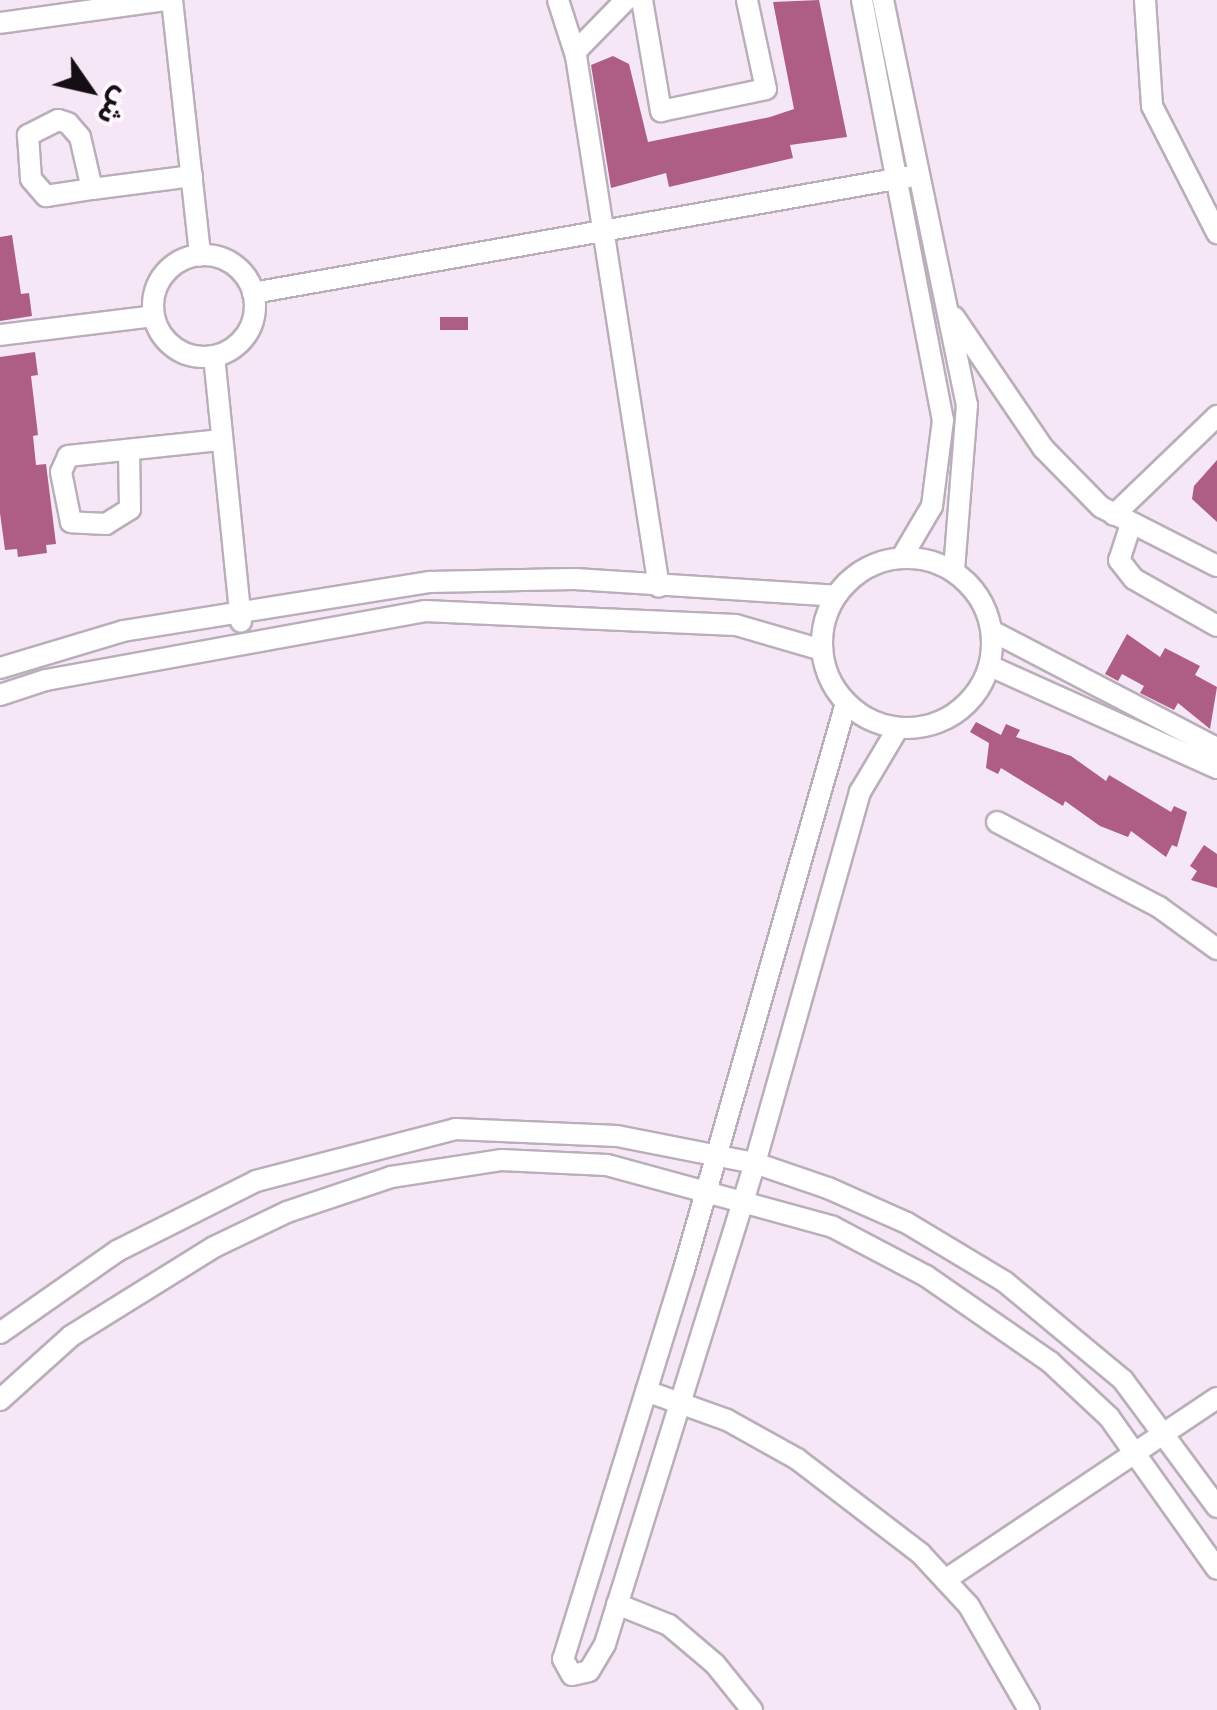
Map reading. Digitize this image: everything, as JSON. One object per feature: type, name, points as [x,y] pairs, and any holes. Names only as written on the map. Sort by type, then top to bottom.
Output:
[{"type":"street","points":[[0,23],[169,0],[200,255]]},
{"type":"street","points":[[558,0],[575,52],[658,587]]},
{"type":"street","points":[[575,52],[626,0]]},
{"type":"street","points":[[642,0],[661,111],[766,89],[747,0]]},
{"type":"street","points":[[862,0],[962,371],[969,444],[954,570]]},
{"type":"street","points":[[883,0],[944,451],[932,506],[902,557]]},
{"type":"street","points":[[1146,0],[1152,106],[1217,233]]},
{"type":"street","points":[[92,189],[192,176]]},
{"type":"street","points":[[253,293],[908,177]]},
{"type":"street","points":[[200,255],[234,264],[253,293],[251,326],[242,340],[214,356],[178,351],[154,316],[162,277],[200,255]]},
{"type":"street","points":[[946,308],[1043,448],[1122,519],[1217,566]]},
{"type":"street","points":[[0,335],[154,316]]},
{"type":"street","points":[[214,356],[219,440],[244,642]]},
{"type":"street","points":[[1217,416],[1122,519],[1119,560],[1134,578],[1217,626]]},
{"type":"street","points":[[129,450],[130,509],[106,524],[71,522],[61,472],[68,456],[219,440]]},
{"type":"street","points":[[902,557],[954,570],[986,607],[992,631],[990,666],[977,693],[956,714],[928,726],[898,728],[870,720],[846,703],[829,678],[822,650],[835,596],[865,569],[902,557]]},
{"type":"street","points":[[0,668],[123,631],[430,582],[576,579],[835,596]]},
{"type":"street","points":[[0,695],[46,680],[426,611],[736,624],[822,650]]},
{"type":"street","points":[[992,631],[1217,748]]},
{"type":"street","points":[[990,666],[1217,768]]},
{"type":"street","points":[[846,703],[646,1391],[563,1660],[572,1675],[594,1664],[617,1604],[755,1163],[860,792],[898,728]]},
{"type":"street","points":[[997,822],[1159,907],[1217,948]]},
{"type":"street","points":[[0,1333],[117,1251],[256,1181],[455,1128],[617,1136],[755,1163],[906,1223],[1005,1282],[1123,1380],[1217,1506]]},
{"type":"street","points":[[0,1400],[71,1336],[214,1246],[287,1212],[391,1177],[501,1160],[607,1165],[706,1187],[833,1228],[926,1276],[1050,1362],[1137,1450],[1217,1569]]},
{"type":"street","points":[[646,1391],[681,1400],[797,1459],[945,1580],[969,1606],[1029,1710]]},
{"type":"street","points":[[945,1580],[1217,1398]]},
{"type":"street","points":[[617,1604],[669,1625],[716,1664],[752,1710]]},
{"type":"building","points":[[819,0],[847,137],[790,145],[793,158],[669,187],[666,173],[611,188],[591,65],[613,56],[629,64],[648,142],[770,117],[794,109],[773,2]]},
{"type":"building","points":[[12,235],[21,294],[29,293],[32,316],[0,321],[0,237]]},
{"type":"building","points":[[440,317],[468,317],[468,330],[440,330]]},
{"type":"building","points":[[35,352],[38,375],[31,376],[38,435],[33,436],[36,465],[46,464],[56,544],[46,545],[47,553],[18,557],[17,549],[5,550],[0,513],[0,357]]},
{"type":"building","points":[[1217,460],[1217,522],[1192,499],[1194,486]]},
{"type":"building","points":[[1127,634],[1160,657],[1165,648],[1200,666],[1195,675],[1217,687],[1210,729],[1178,703],[1174,710],[1140,693],[1144,686],[1122,674],[1118,681],[1105,674]]},
{"type":"building","points":[[976,722],[1001,735],[1006,724],[1020,730],[1016,737],[1071,756],[1106,781],[1109,775],[1171,812],[1174,806],[1187,812],[1177,847],[1172,845],[1166,857],[1131,831],[1128,837],[1100,826],[1065,801],[1063,806],[1001,768],[998,774],[986,768],[989,743],[970,732]]},
{"type":"building","points":[[1204,845],[1217,854],[1217,888],[1191,880],[1197,871],[1190,866]]}]
